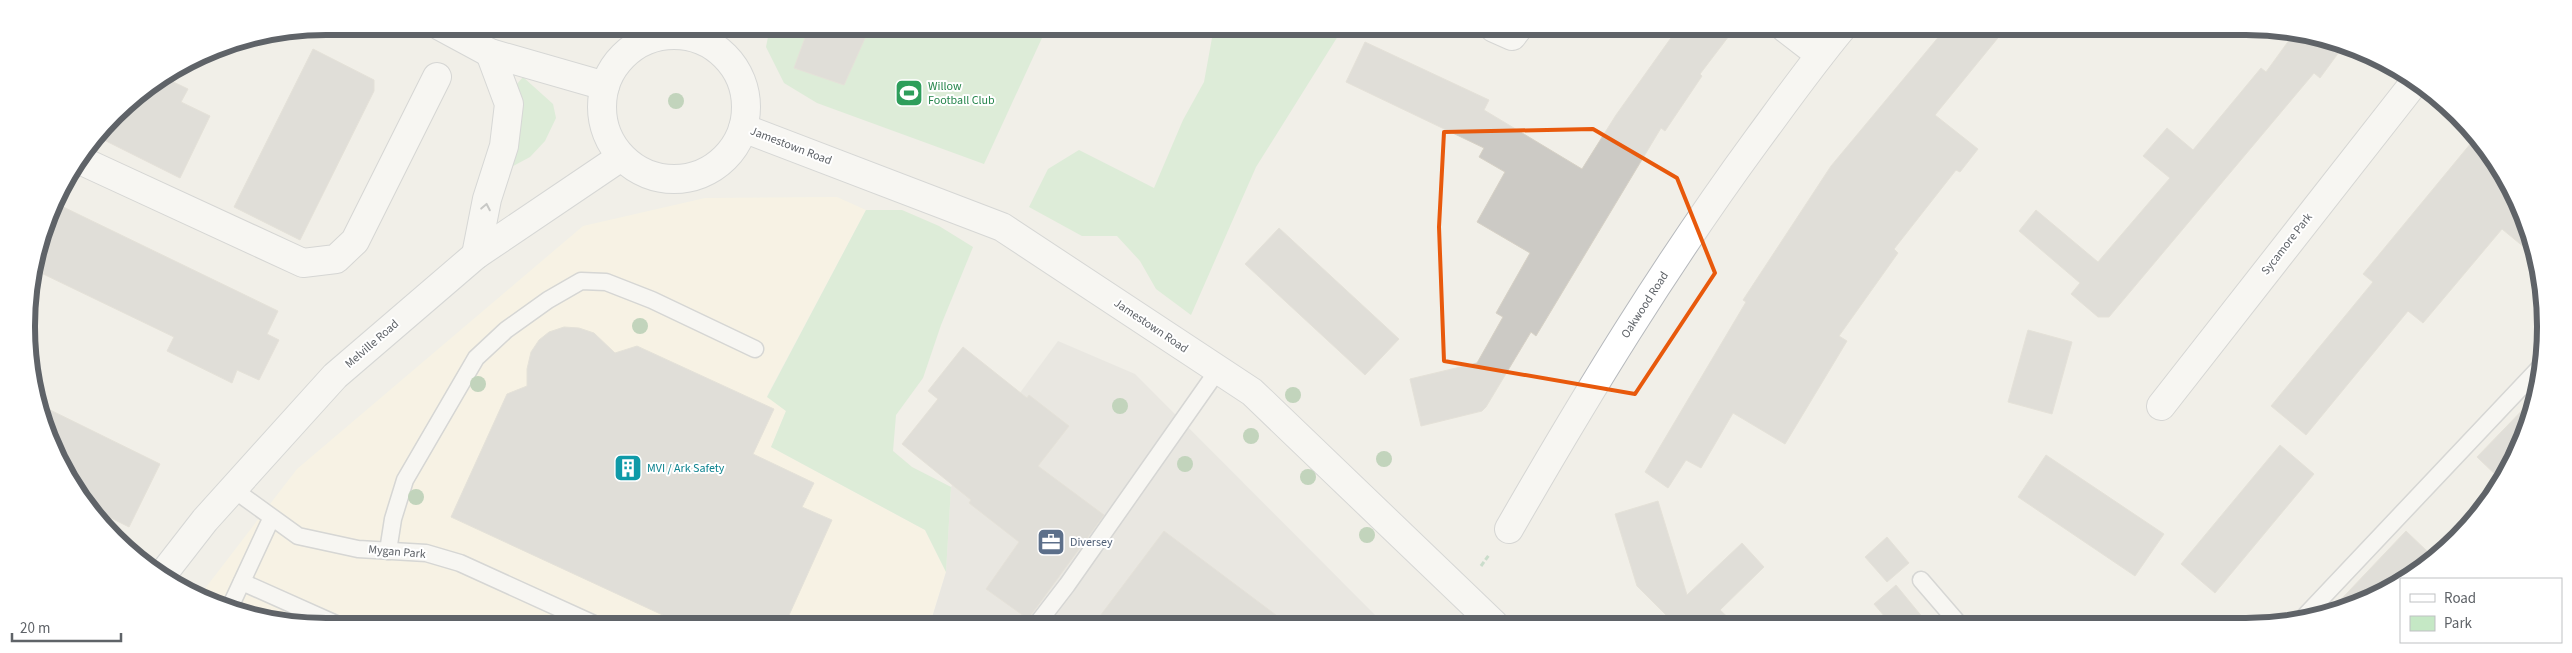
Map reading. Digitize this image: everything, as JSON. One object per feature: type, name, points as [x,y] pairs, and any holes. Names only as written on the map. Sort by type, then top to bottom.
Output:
[{"type":"street","points":[[457,35],[490,53],[605,86]]},
{"type":"street","points":[[680,35],[648,40],[626,53],[616,63],[605,86],[602,100],[604,125],[621,157],[646,174],[660,178],[685,179],[697,176],[719,164],[732,151],[743,128],[746,103],[741,78],[709,35]]},
{"type":"street","points":[[1794,35],[1820,55]]},
{"type":"street","name":"Oakwood Road","points":[[1509,529],[1591,388],[1709,206],[1836,35]]},
{"type":"street","points":[[476,254],[487,199],[504,146],[509,104],[490,53]]},
{"type":"street","points":[[86,163],[303,263],[336,259],[355,241],[437,77]]},
{"type":"street","name":"Sycamore Park","points":[[2161,406],[2411,86]]},
{"type":"street","name":"Jamestown Road","points":[[743,128],[1002,226],[1252,392],[1488,618]]},
{"type":"street","name":"Melville Road","points":[[166,569],[232,489],[335,376],[476,254],[621,157]]},
{"type":"lane","points":[[388,551],[393,519],[405,480],[476,358],[506,330],[548,300],[581,281],[606,282],[652,300],[755,349]]},
{"type":"lane","points":[[1042,618],[1067,585],[1218,370]]},
{"type":"lane","points":[[2310,610],[2533,375]]},
{"type":"lane","name":"Mygan Park","points":[[232,489],[271,519],[298,536],[358,549],[426,553],[460,563],[581,618]]},
{"type":"lane","points":[[233,603],[271,519]]},
{"type":"lane","points":[[1921,580],[1954,618]]},
{"type":"lane","points":[[242,582],[322,618]]},
{"type":"path","points":[[1462,592],[1509,529]]},
{"type":"highlighted area","points":[[1593,129],[1677,178],[1715,273],[1635,394],[1444,361],[1439,227],[1444,132]]},
{"type":"shaded area","points":[[837,197],[866,210],[767,396],[786,411],[771,447],[925,530],[946,572],[932,618],[326,618],[288,616],[251,608],[233,603],[203,591],[297,469],[583,226],[705,198]]},
{"type":"shaded area","points":[[1058,341],[1135,374],[1378,618],[932,618],[946,572],[951,487]]},
{"type":"green space","name":"Willow Football Club","points":[[768,35],[1043,35],[984,164],[817,103],[784,83],[766,47]]},
{"type":"green space","points":[[1213,35],[1339,35],[1256,167],[1191,315],[1156,289],[1140,261],[1117,236],[1082,236],[1029,207],[1048,169],[1079,150],[1154,188],[1183,120],[1204,82]]},
{"type":"green space","points":[[523,77],[553,104],[556,118],[545,141],[530,157],[504,171],[521,116],[517,84]]},
{"type":"green space","points":[[866,210],[902,210],[939,226],[973,247],[941,325],[923,378],[896,415],[893,451],[912,467],[951,487],[946,572],[925,530],[771,447],[786,411],[767,397]]},
{"type":"building","points":[[806,35],[866,35],[844,85],[794,68]]},
{"type":"building","points":[[1673,35],[1730,35],[1700,74],[1702,76],[1665,131],[1661,128],[1536,336],[1531,332],[1486,407],[1482,411],[1421,426],[1410,379],[1477,363],[1503,317],[1496,313],[1530,253],[1477,222],[1505,172],[1479,157],[1484,148],[1346,82],[1365,42],[1489,100],[1484,110],[1582,169],[1616,115]]},
{"type":"building","points":[[1940,35],[2000,35],[1935,115],[1978,149],[1960,172],[1956,170],[1894,249],[1898,253],[1839,336],[1847,341],[1785,444],[1733,413],[1701,468],[1686,460],[1668,488],[1645,472],[1746,302],[1743,300],[1831,166]]},
{"type":"building","points":[[2290,38],[2340,50],[2320,78],[2314,73],[2109,317],[2098,317],[2071,294],[2080,283],[2019,231],[2036,210],[2098,262],[2170,178],[2143,156],[2167,128],[2193,150],[2261,68],[2266,72]]},
{"type":"building","points":[[313,49],[374,80],[374,91],[300,240],[234,207]]},
{"type":"building","points":[[170,81],[188,89],[181,102],[210,116],[180,178],[103,139],[134,107]]},
{"type":"building","points":[[2472,142],[2488,165],[2507,198],[2522,233],[2526,249],[2502,229],[2423,323],[2408,311],[2306,435],[2271,406],[2373,282],[2363,274]]},
{"type":"building","points":[[61,206],[278,311],[267,334],[279,340],[259,380],[237,370],[232,383],[167,351],[174,337],[40,273],[50,233]]},
{"type":"building","points":[[1279,228],[1399,339],[1365,375],[1245,264]]},
{"type":"building","name":"MVI / Ark Safety","points":[[564,327],[579,328],[594,333],[615,353],[637,346],[774,409],[753,454],[814,483],[802,507],[832,520],[788,618],[669,618],[451,517],[507,394],[527,386],[527,369],[531,352],[539,340],[549,332]]},
{"type":"building","points":[[2028,330],[2072,342],[2052,414],[2008,402]]},
{"type":"building","points":[[963,347],[1027,398],[1029,395],[1069,426],[1038,466],[1104,515],[1029,618],[986,589],[1019,542],[969,503],[971,500],[902,444],[938,399],[928,391]]},
{"type":"building","points":[[2526,407],[2515,438],[2496,475],[2477,457]]},
{"type":"building","points":[[47,408],[160,464],[129,527],[103,514],[95,504],[65,455]]},
{"type":"building","points":[[2280,445],[2314,474],[2215,593],[2181,564]]},
{"type":"building","points":[[2046,455],[2164,534],[2135,576],[2018,497]]},
{"type":"building","points":[[1658,501],[1687,595],[1742,543],[1764,567],[1720,610],[1729,618],[1663,618],[1666,615],[1637,586],[1615,514]]},
{"type":"building","points":[[1164,531],[1280,618],[1099,618]]},
{"type":"building","points":[[2406,531],[2429,553],[2391,579],[2337,604]]},
{"type":"building","points":[[1887,537],[1909,563],[1887,582],[1865,557]]},
{"type":"building","points":[[1896,585],[1923,618],[1886,618],[1874,604]]},
{"type":"place","name":"Willow Football Club","points":[[909,93]]},
{"type":"place","name":"MVI / Ark Safety","points":[[628,468]]},
{"type":"place","name":"Diversey","points":[[1051,542]]}]
